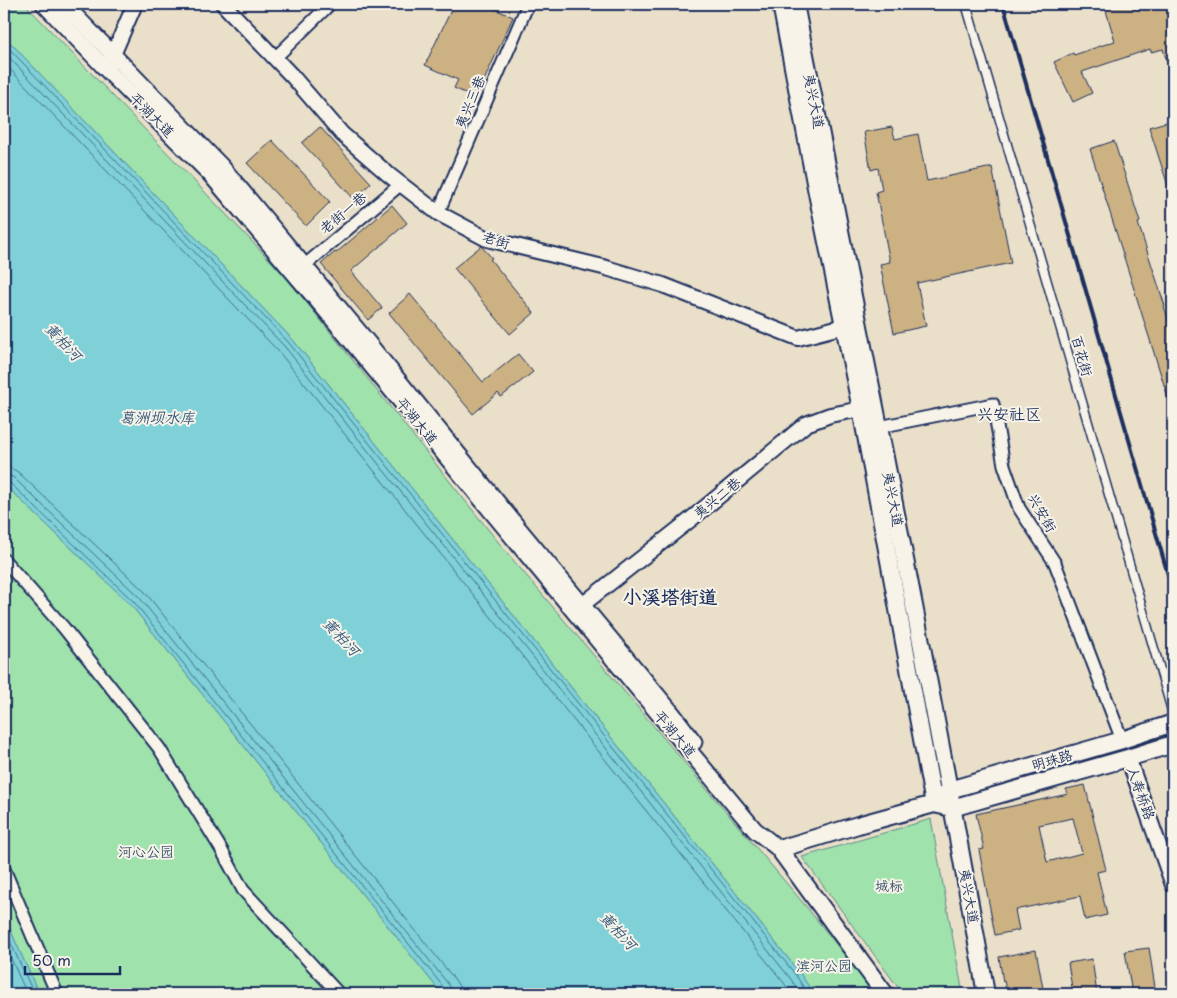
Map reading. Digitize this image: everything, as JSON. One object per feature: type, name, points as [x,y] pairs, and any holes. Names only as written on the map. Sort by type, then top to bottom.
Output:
[{"type":"main road","name":"平湖大道","points":[[44,4],[216,181],[327,312],[756,830],[779,849]]},
{"type":"main road","name":"平湖大道","points":[[64,4],[222,167],[672,713],[779,849],[886,994]]},
{"type":"main road","name":"夷兴大道","points":[[782,4],[817,193],[861,409],[934,804]]},
{"type":"main road","name":"夷兴大道","points":[[795,4],[879,427],[986,994]]},
{"type":"main road","name":"明珠路","points":[[934,804],[949,790],[1122,740],[1173,723]]},
{"type":"main road","name":"明珠路","points":[[779,849],[858,824],[934,804],[952,808],[1173,744]]},
{"type":"street","points":[[106,69],[136,4]]},
{"type":"street","name":"老街","points":[[223,4],[342,134],[438,213],[487,239],[603,267],[663,285],[798,338],[844,326]]},
{"type":"street","points":[[274,58],[330,4]]},
{"type":"street","name":"夷兴三巷","points":[[438,213],[528,4]]},
{"type":"street","name":"百花街","points":[[966,4],[1173,714]]},
{"type":"street","name":"老街一巷","points":[[304,266],[401,184]]},
{"type":"street","name":"兴安街","points":[[879,427],[993,404],[1004,464],[1019,508],[1055,564],[1122,740]]},
{"type":"street","name":"夷兴二巷","points":[[582,605],[690,520],[806,424],[830,415],[861,409]]},
{"type":"street","points":[[4,560],[64,628],[159,748],[221,849],[242,890],[339,994]]},
{"type":"street","name":"人寿桥路","points":[[1128,758],[1173,885]]},
{"type":"street","points":[[4,869],[57,994]]},
{"type":"green space","name":"滨河公园","points":[[4,4],[25,4],[287,278],[503,548],[804,904],[876,994],[814,994],[799,972],[293,340],[4,36]]},
{"type":"green space","name":"河心公园","points":[[4,484],[131,605],[442,994],[39,994],[4,916]]},
{"type":"green space","name":"城标","points":[[931,819],[963,994],[903,994],[802,857]]},
{"type":"water","name":"葛洲坝水库","points":[[4,36],[293,340],[799,972],[814,994],[442,994],[131,605],[4,484]]},
{"type":"water","points":[[4,916],[39,994],[4,994]]},
{"type":"building","points":[[454,4],[483,4],[513,17],[476,98],[454,88],[458,80],[425,65]]},
{"type":"building","points":[[1104,4],[1168,4],[1173,22],[1173,75],[1171,75],[1163,49],[1151,52],[1150,49],[1082,72],[1092,93],[1073,102],[1054,62],[1073,53],[1074,55],[1115,41]]},
{"type":"building","points":[[1173,120],[1173,195],[1171,195],[1149,127]]},
{"type":"building","points":[[320,127],[371,183],[354,199],[302,143]]},
{"type":"building","points":[[892,127],[895,139],[918,134],[927,181],[992,167],[1011,263],[917,283],[926,326],[894,333],[880,264],[890,262],[876,192],[882,190],[878,168],[871,170],[864,132]]},
{"type":"building","points":[[272,140],[330,202],[306,226],[247,163]]},
{"type":"building","points":[[1114,141],[1173,336],[1173,407],[1171,407],[1090,149]]},
{"type":"building","points":[[392,205],[407,223],[351,271],[382,308],[368,320],[321,264]]},
{"type":"building","points":[[481,246],[534,313],[510,334],[454,268]]},
{"type":"building","points":[[410,294],[483,382],[518,354],[533,372],[501,397],[498,393],[473,414],[389,313]]},
{"type":"building","points":[[1085,785],[1106,870],[1097,872],[1107,915],[1085,920],[1080,896],[1015,910],[1019,930],[995,935],[979,850],[984,849],[976,814],[1068,794],[1066,789]],"holes":[[[1073,818],[1082,853],[1047,862],[1039,825]]]},
{"type":"building","points":[[1149,948],[1156,994],[1132,994],[1125,951]]},
{"type":"building","points":[[1036,950],[1044,994],[1007,994],[999,957]]},
{"type":"building","points":[[1092,959],[1097,994],[1073,994],[1068,963]]},
{"type":"railway","points":[[1003,4],[1173,592]]},
{"type":"district","name":"兴安社区","points":[[1009,414]]},
{"type":"district","name":"小溪塔街道","points":[[670,597]]},
{"type":"water label","name":"黄柏河","points":[[63,342]]},
{"type":"water label","name":"黄柏河","points":[[341,637]]},
{"type":"water label","name":"黄柏河","points":[[618,931]]}]
